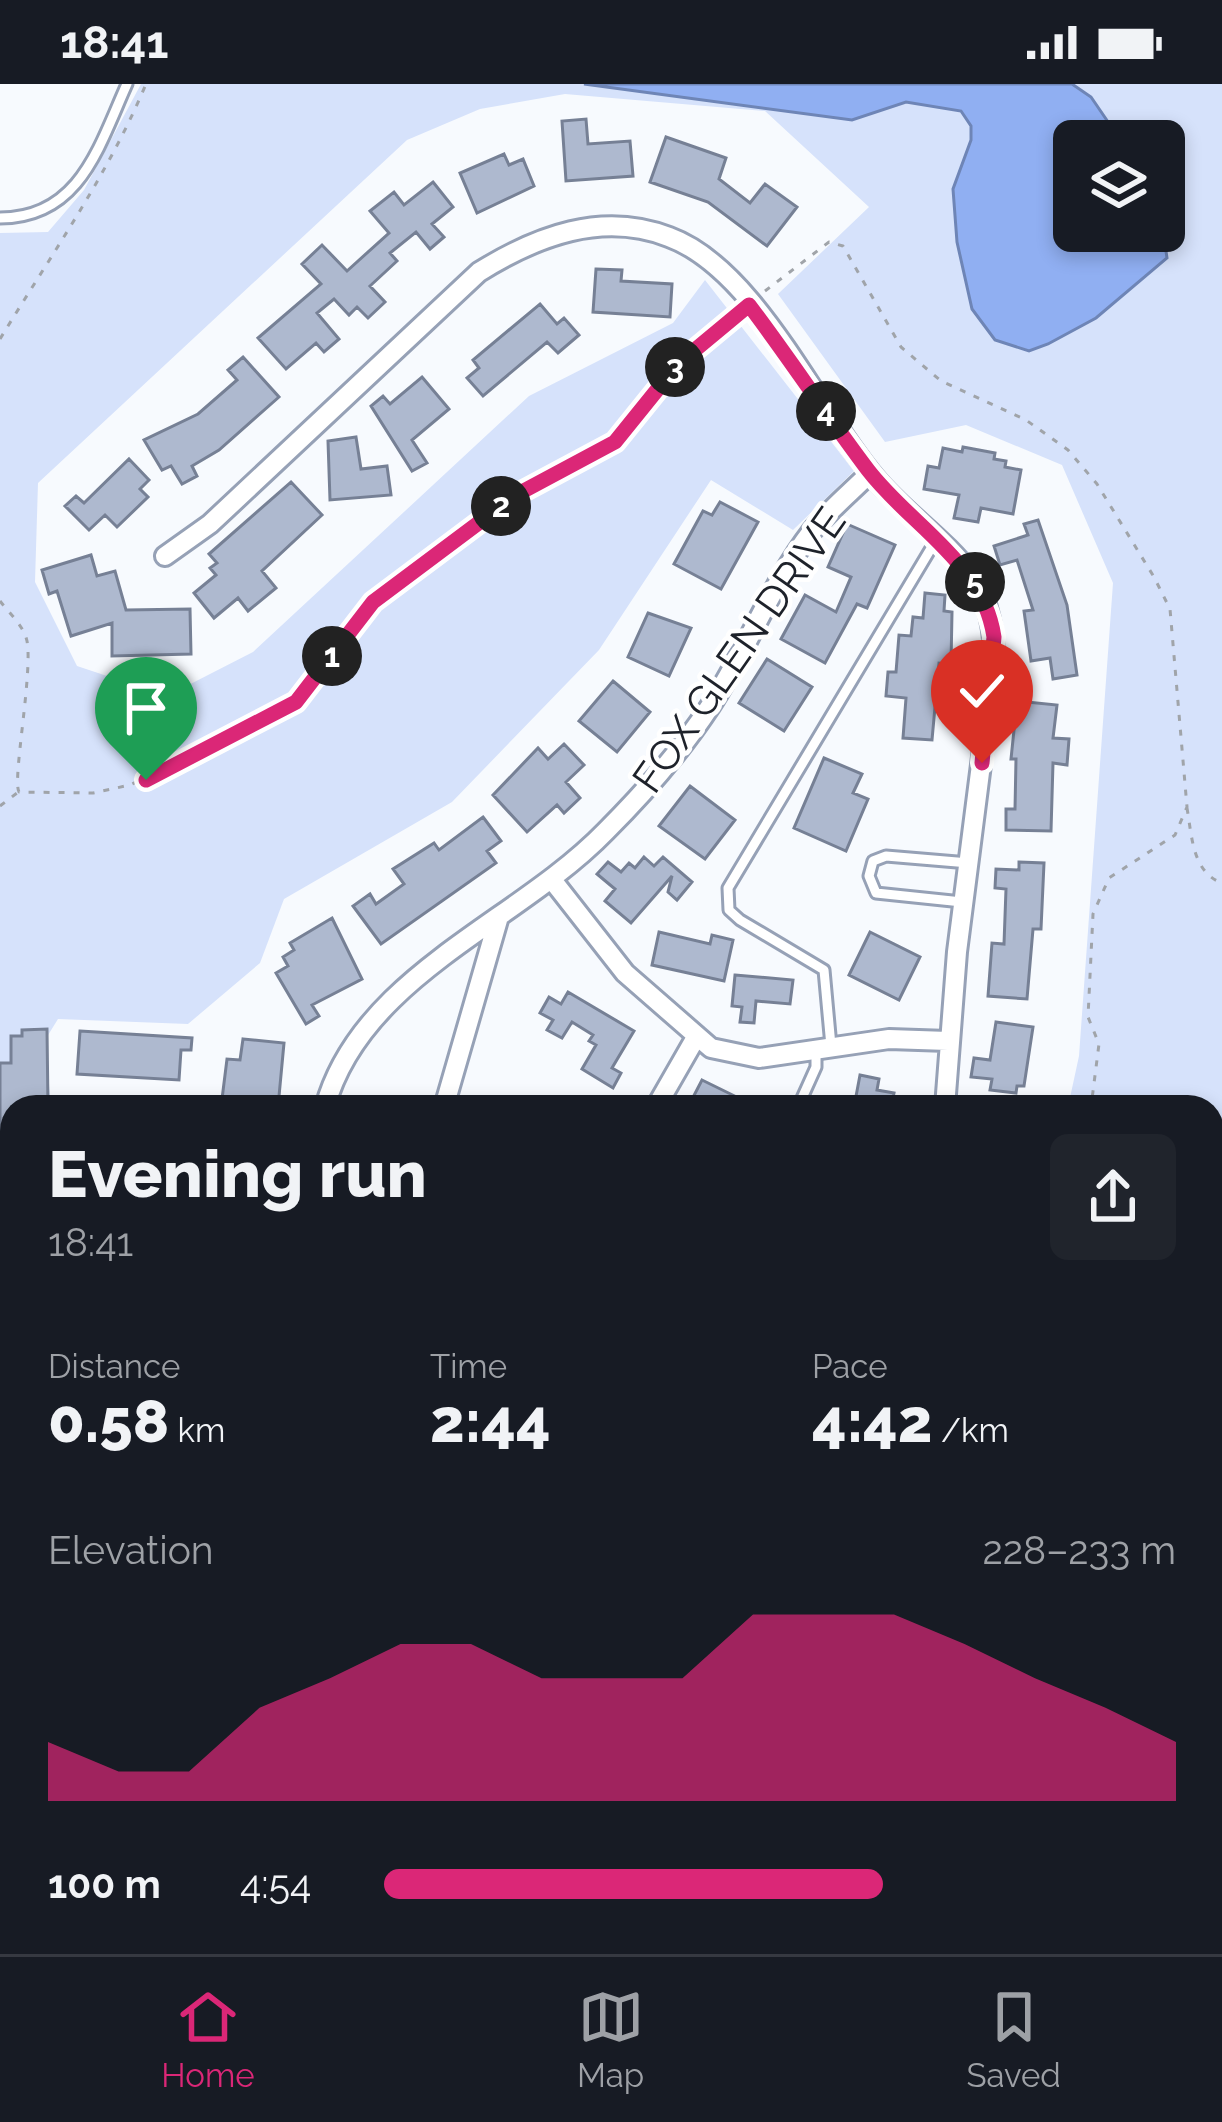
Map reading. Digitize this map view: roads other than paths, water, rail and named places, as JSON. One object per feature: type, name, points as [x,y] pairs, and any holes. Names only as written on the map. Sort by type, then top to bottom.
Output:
[{"type":"street","points":[[165,556],[210,524],[478,272],[534,242],[595,225],[642,228],[695,248],[749,305],[871,473],[973,578],[991,616],[994,637],[946,1095]]},
{"type":"street","name":"FOX GLEN DRIVE","points":[[330,1095],[349,1046],[426,973],[553,881],[629,808],[693,731],[812,531],[871,473]]},
{"type":"street","points":[[553,881],[625,973],[695,1039],[758,1058],[889,1039],[948,1041]]},
{"type":"street","points":[[447,1095],[498,920]]},
{"type":"street","points":[[663,1095],[695,1039]]},
{"type":"lane","points":[[0,218],[38,214],[72,192],[127,84]]},
{"type":"lane","points":[[803,1095],[823,1048],[824,970],[740,920],[730,910],[728,888],[936,540]]},
{"type":"lane","points":[[964,902],[876,893],[868,876],[873,861],[886,856],[969,863]]},
{"type":"water","points":[[584,84],[1072,84],[1091,97],[1107,120],[1053,120],[1053,252],[1166,252],[1167,258],[1096,318],[1048,344],[1029,351],[995,340],[972,309],[957,242],[953,189],[971,140],[971,126],[961,111],[906,102],[852,120]]}]
